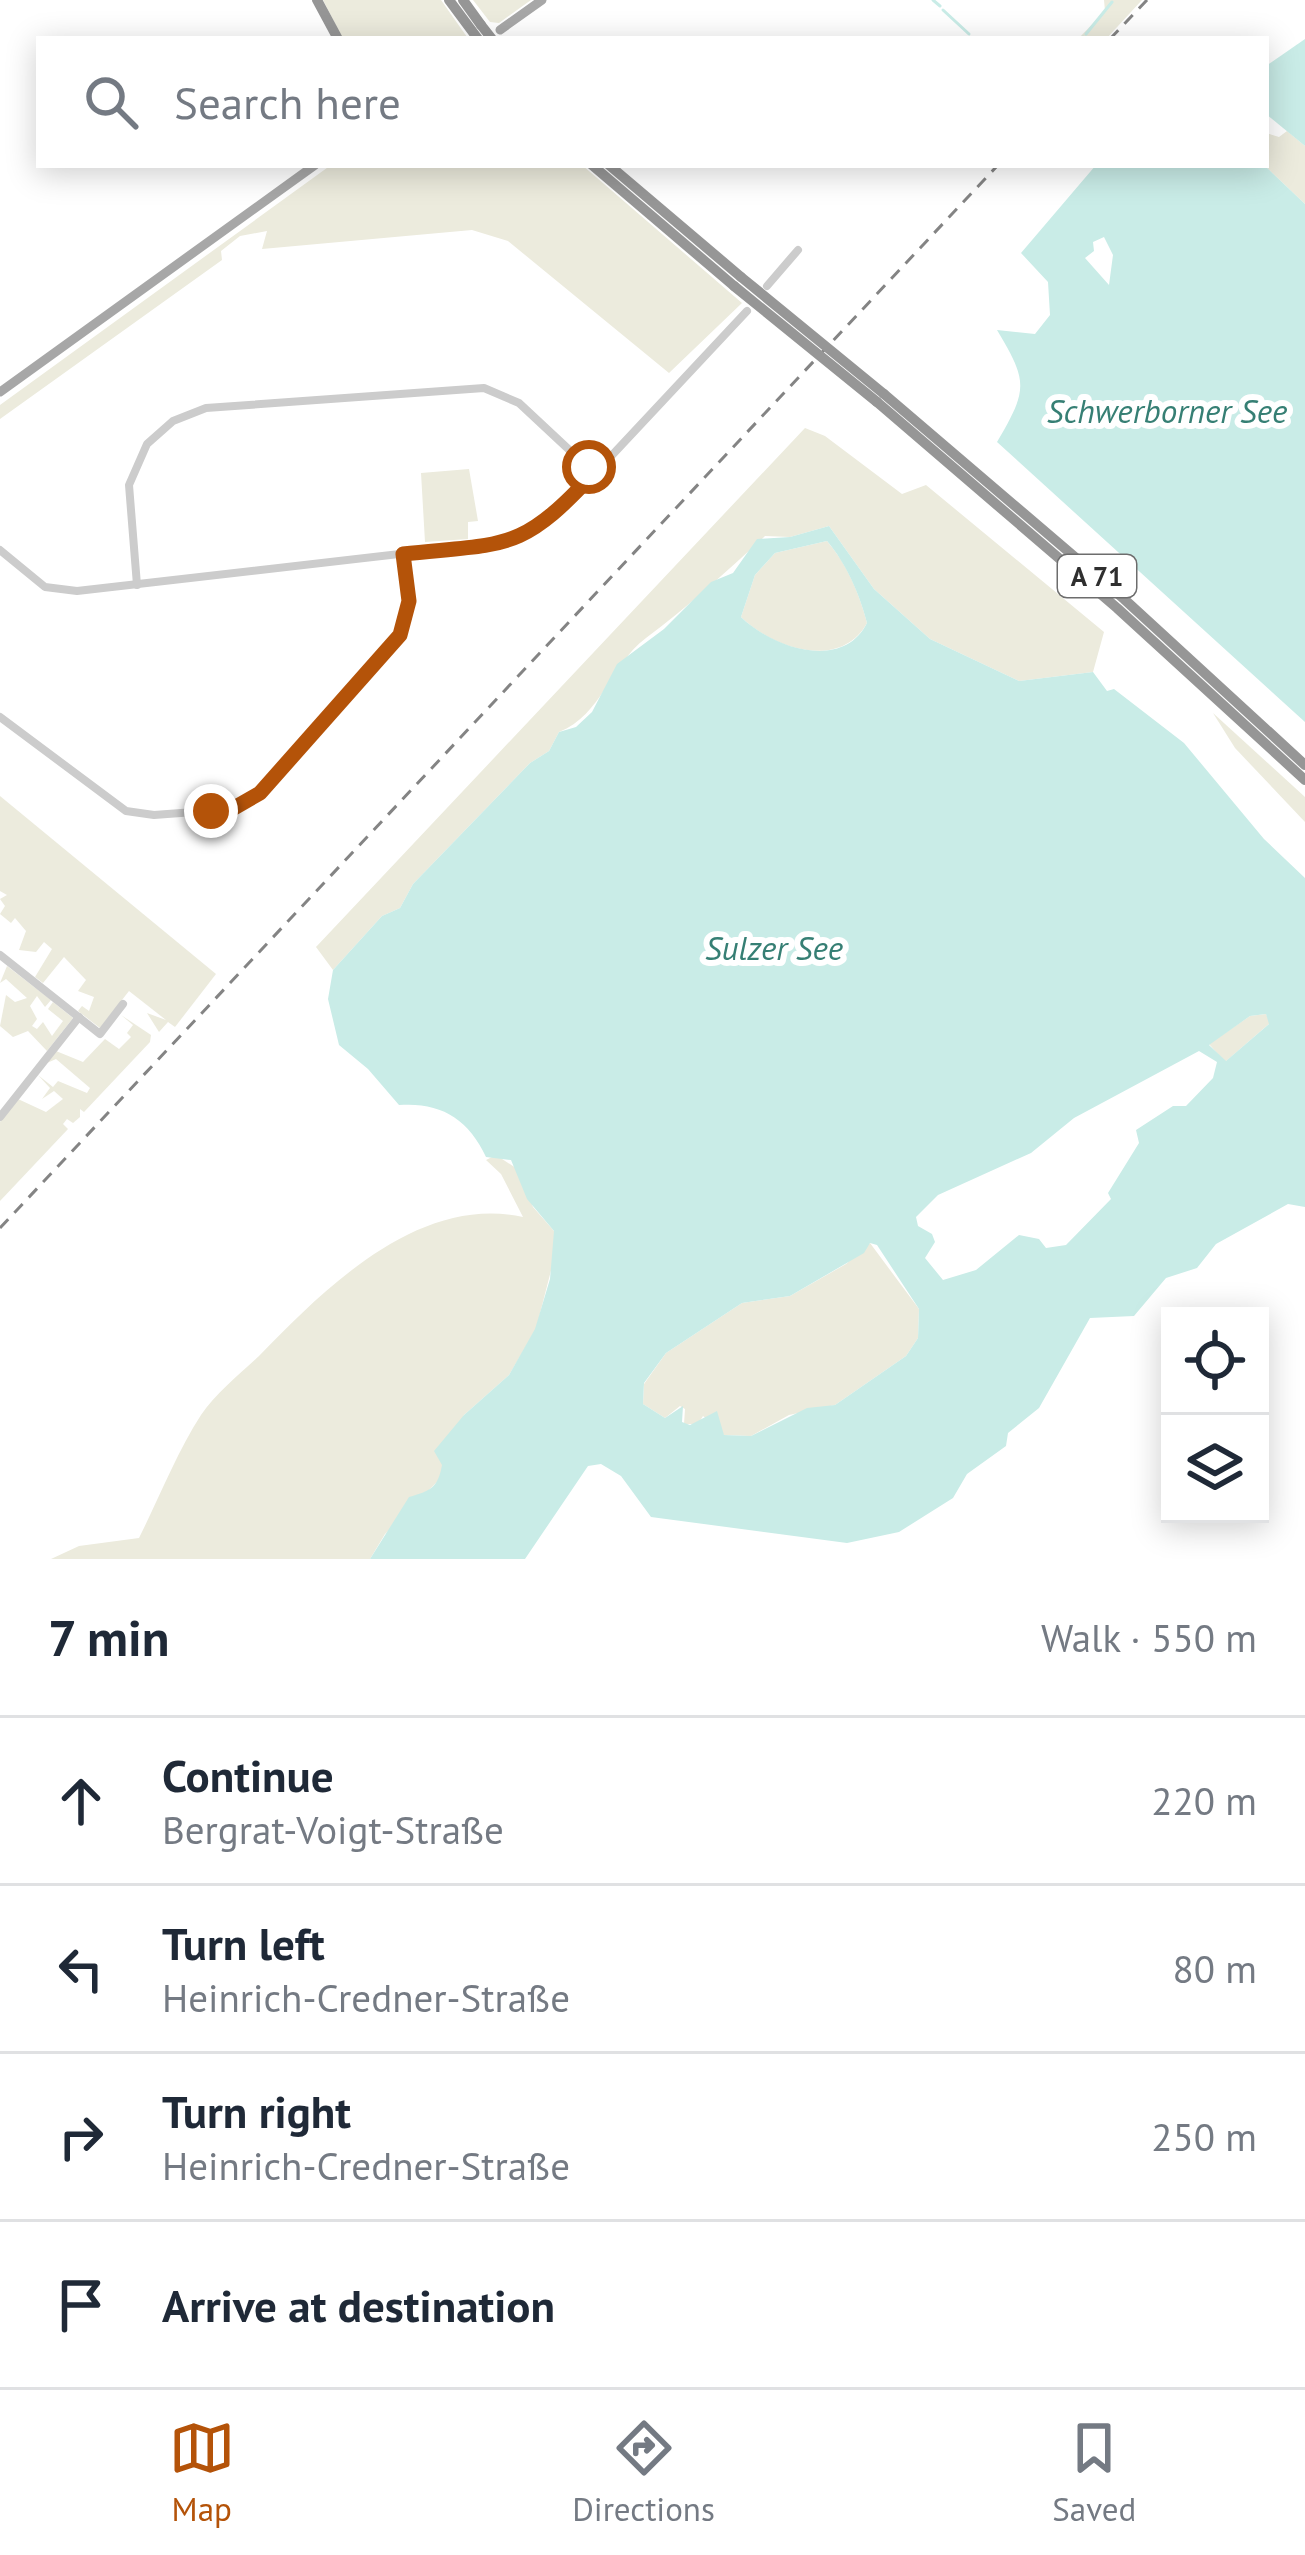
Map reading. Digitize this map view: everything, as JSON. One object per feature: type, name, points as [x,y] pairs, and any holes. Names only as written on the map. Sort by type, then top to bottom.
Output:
[{"type":"highway","points":[[317,0],[336,36]]},
{"type":"highway","points":[[449,0],[478,32],[496,35]]},
{"type":"highway","points":[[463,0],[478,32]]},
{"type":"highway","name":"A 71","points":[[596,168],[1124,599],[1305,765]]},
{"type":"highway","name":"A 71","points":[[612,168],[737,282]]},
{"type":"highway","name":"A 71","points":[[880,398],[1305,780]]},
{"type":"main road","points":[[496,35],[542,0]]},
{"type":"main road","points":[[0,392],[311,168]]},
{"type":"street","points":[[767,286],[798,250]]},
{"type":"street","points":[[0,550],[45,587],[76,591],[495,545],[528,536],[747,311]]},
{"type":"street","points":[[137,585],[130,508],[136,462],[160,430],[201,410],[484,388],[519,403],[594,473]]},
{"type":"street","points":[[0,717],[126,811],[154,815],[234,808],[260,793],[400,635],[409,601],[403,554]]},
{"type":"street","points":[[0,955],[100,1034],[123,1004]]},
{"type":"street","points":[[0,1117],[79,1017]]},
{"type":"shaded area","points":[[323,0],[441,0],[466,36],[341,36]]},
{"type":"shaded area","points":[[473,0],[531,0],[499,23],[490,22]]},
{"type":"shaded area","points":[[1104,0],[1142,0],[1109,36],[1081,36],[1105,11]]},
{"type":"shaded area","points":[[1287,131],[1305,146],[1305,204],[1267,168],[1269,134],[1279,137]]},
{"type":"shaded area","points":[[327,168],[585,168],[742,303],[669,373],[508,241],[472,230],[262,249],[267,231],[240,236],[221,251],[222,260],[0,419],[0,405]]},
{"type":"shaded area","points":[[805,428],[825,436],[902,494],[926,485],[1104,632],[1093,672],[1019,681],[930,639],[874,589],[829,526],[790,537],[765,536],[634,649],[586,714],[559,732],[549,751],[530,763],[413,884],[400,908],[382,916],[333,970],[316,947]]},
{"type":"shaded area","points":[[469,469],[478,521],[468,522],[468,539],[425,542],[421,473]]},
{"type":"shaded area","points":[[827,541],[846,569],[864,612],[867,623],[856,638],[841,647],[807,650],[771,638],[741,617],[755,575],[775,553]]},
{"type":"shaded area","points":[[1213,713],[1305,797],[1305,822],[1235,748]]},
{"type":"shaded area","points":[[0,796],[216,974],[175,1027],[168,1022],[159,1032],[147,1013],[166,1020],[129,991],[100,1028],[78,1011],[82,1006],[89,1011],[94,997],[78,991],[86,980],[64,957],[43,983],[35,977],[52,949],[44,942],[36,952],[19,950],[26,931],[15,918],[11,923],[0,914],[5,906],[0,899],[7,895],[0,891]]},
{"type":"shaded area","points":[[7,966],[51,1000],[45,1007],[37,996],[30,1006],[37,1019],[32,1026],[37,1029],[43,1022],[52,1036],[63,1021],[48,1009],[53,1002],[73,1018],[47,1051],[28,1031],[13,1037],[0,1026],[6,995],[15,1002],[27,998],[6,979],[0,983]]},
{"type":"shaded area","points":[[1266,1014],[1270,1023],[1225,1062],[1209,1044],[1250,1016]]},
{"type":"shaded area","points":[[121,1015],[151,1035],[150,1042],[84,1112],[80,1109],[80,1117],[73,1123],[67,1119],[63,1124],[68,1129],[0,1201],[0,1122],[18,1099],[46,1112],[63,1099],[54,1091],[42,1099],[50,1088],[38,1075],[53,1087],[58,1081],[87,1093],[90,1088],[56,1059],[47,1063],[56,1051],[83,1062],[105,1039],[119,1049],[131,1037],[127,1033],[133,1025]]},
{"type":"shaded area","points":[[496,1155],[519,1170],[533,1207],[554,1231],[557,1247],[536,1329],[509,1375],[464,1415],[439,1480],[385,1534],[370,1559],[51,1559],[79,1546],[139,1538],[207,1407],[313,1302],[377,1252],[447,1219],[485,1214],[523,1217],[501,1174],[486,1160]]},
{"type":"shaded area","points":[[870,1243],[919,1309],[918,1338],[906,1356],[835,1405],[789,1415],[751,1436],[724,1435],[703,1416],[698,1424],[684,1424],[685,1409],[680,1406],[665,1418],[643,1404],[644,1384],[666,1353],[742,1303],[790,1296],[846,1264]]},
{"type":"water","points":[[1305,39],[1305,146],[1269,116],[1269,64]]},
{"type":"water","name":"Schwerborner See","points":[[1093,168],[1267,168],[1305,204],[1305,722],[997,442],[1020,386],[1019,374],[997,330],[1035,334],[1050,315],[1048,282],[1021,253]],"holes":[[[1104,237],[1113,255],[1109,285],[1085,258],[1094,251],[1093,242]]]},
{"type":"water","name":"Sulzer See","points":[[829,526],[874,589],[930,639],[1019,681],[1093,672],[1107,691],[1114,689],[1184,743],[1264,839],[1305,878],[1305,1207],[1288,1204],[1216,1244],[1197,1268],[1166,1278],[1134,1316],[1090,1318],[1039,1408],[1008,1433],[1006,1446],[967,1474],[953,1498],[899,1532],[847,1543],[651,1517],[621,1476],[601,1464],[588,1466],[525,1559],[370,1559],[409,1497],[428,1490],[438,1479],[442,1465],[434,1451],[464,1415],[509,1375],[535,1329],[550,1279],[554,1231],[527,1199],[511,1160],[486,1157],[471,1132],[451,1115],[427,1106],[399,1105],[339,1045],[328,999],[333,970],[382,916],[400,908],[413,884],[530,763],[549,751],[559,732],[576,727],[592,712],[617,664],[664,629],[711,582],[733,573],[757,539],[790,537]],"holes":[[[827,541],[846,569],[864,612],[867,623],[856,638],[842,647],[807,650],[771,638],[741,617],[755,575],[775,553]],[[1266,1014],[1269,1024],[1226,1061],[1209,1045],[1250,1016]],[[1199,1051],[1217,1062],[1213,1078],[1186,1106],[1173,1106],[1136,1130],[1139,1143],[1108,1193],[1111,1199],[1066,1245],[1046,1248],[1039,1239],[1019,1235],[976,1270],[943,1280],[925,1258],[935,1242],[932,1234],[918,1226],[916,1217],[938,1195],[1031,1153],[1074,1118]],[[870,1243],[877,1245],[919,1309],[918,1338],[906,1356],[835,1405],[807,1408],[751,1436],[724,1435],[717,1411],[690,1425],[682,1422],[683,1406],[665,1418],[643,1404],[644,1383],[666,1353],[742,1303],[790,1296],[864,1253]]]},
{"type":"waterway","points":[[933,0],[940,6]]},
{"type":"waterway","points":[[1086,34],[1112,2]]},
{"type":"waterway","points":[[943,10],[969,34]]},
{"type":"railway","points":[[1113,36],[1147,0]]},
{"type":"railway","points":[[0,1228],[995,168]]},
{"type":"route","points":[[211,811],[234,808],[260,793],[400,635],[409,601],[403,554],[495,545],[528,536],[594,473],[589,467]]}]
